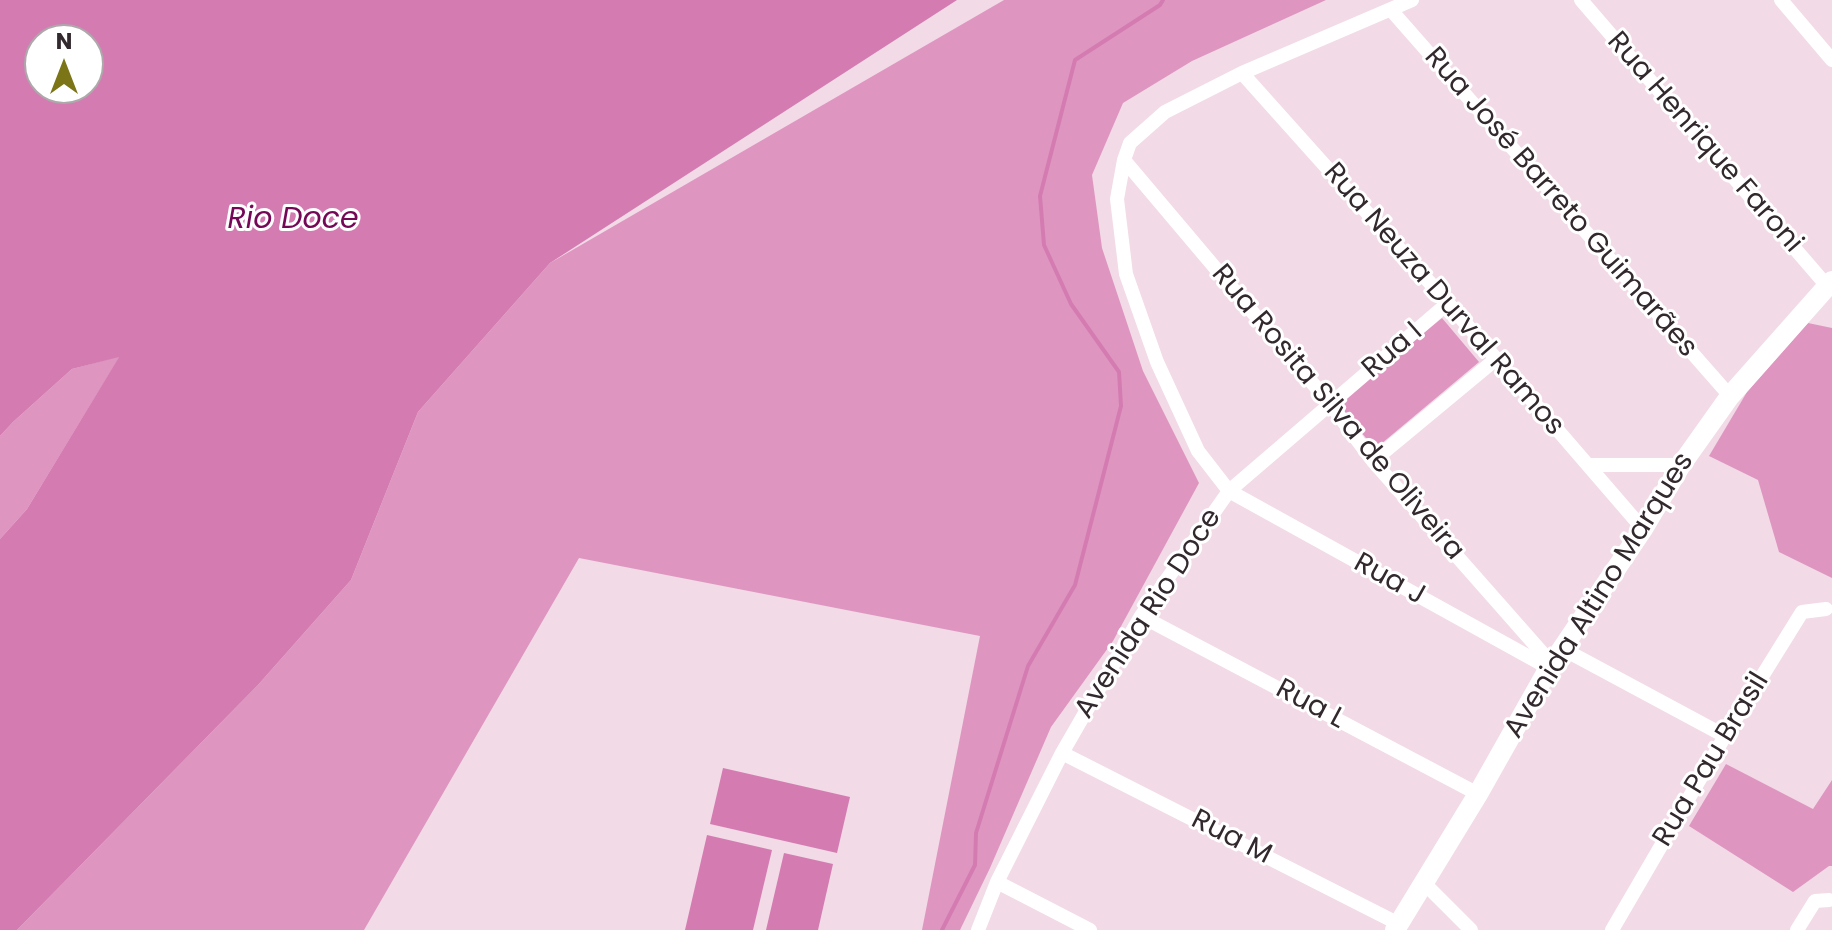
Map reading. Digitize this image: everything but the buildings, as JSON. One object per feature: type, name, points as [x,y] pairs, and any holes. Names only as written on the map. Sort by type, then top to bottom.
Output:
[{"type":"main road","name":"Avenida Altino Marques","points":[[1397,927],[1555,661],[1643,529],[1681,465],[1730,396],[1830,284]]},
{"type":"street","name":"Avenida Rio Doce","points":[[978,930],[997,882],[1062,753],[1141,616],[1229,491],[1198,451],[1157,362],[1126,274],[1117,199],[1130,143],[1165,112],[1242,73],[1412,0]]},
{"type":"street","name":"Rua Henrique Faroni","points":[[1581,0],[1830,284]]},
{"type":"street","points":[[1781,0],[1832,60]]},
{"type":"street","name":"Rua José Barreto Guimarães","points":[[1391,10],[1730,396]]},
{"type":"street","name":"Rua Neuza Durval Ramos","points":[[1242,73],[1448,303],[1643,529]]},
{"type":"street","name":"Rua Rosita Silva de Oliveira","points":[[1124,160],[1331,405],[1373,461],[1555,661]]},
{"type":"street","name":"Rua I","points":[[1229,491],[1448,303]]},
{"type":"street","points":[[1373,461],[1496,359]]},
{"type":"street","points":[[1588,465],[1681,465]]},
{"type":"street","name":"Rua J","points":[[1229,491],[1555,661],[1725,736]]},
{"type":"street","name":"Rua Pau Brasil","points":[[1612,930],[1725,736],[1802,612],[1826,609]]},
{"type":"street","name":"Rua L","points":[[1141,616],[1478,794]]},
{"type":"street","name":"Rua M","points":[[1062,753],[1397,927]]},
{"type":"street","points":[[997,882],[1090,930]]},
{"type":"street","points":[[1424,883],[1471,930]]},
{"type":"street","points":[[1797,930],[1815,901],[1829,900]]},
{"type":"shaded area","points":[[1004,0],[1326,0],[1192,61],[1123,103],[1092,175],[1102,248],[1143,371],[1199,483],[1113,641],[1051,727],[960,930],[922,930],[980,636],[579,558],[364,930],[17,930],[258,685],[351,580],[418,412],[550,263]]},
{"type":"shaded area","points":[[1442,318],[1479,362],[1375,449],[1338,404]]},
{"type":"shaded area","points":[[1808,323],[1832,328],[1832,578],[1779,552],[1758,480],[1709,456],[1747,392]]},
{"type":"shaded area","points":[[120,356],[27,509],[0,539],[0,436],[72,369]]},
{"type":"shaded area","points":[[1726,764],[1813,809],[1832,780],[1832,866],[1793,892],[1689,826]]},
{"type":"water","name":"Rio Doce","points":[[0,0],[957,0],[550,263],[418,412],[351,580],[258,685],[17,930],[0,930],[0,539],[27,509],[119,357],[72,369],[0,436]]},
{"type":"water","points":[[723,768],[850,797],[837,853],[710,824]]},
{"type":"water","points":[[707,835],[772,850],[753,930],[685,930]]},
{"type":"water","points":[[784,853],[833,864],[818,930],[766,930]]},
{"type":"waterway","points":[[942,930],[975,865],[976,833],[1028,666],[1075,585],[1121,406],[1119,372],[1071,304],[1044,245],[1040,196],[1075,60],[1160,5],[1163,0]]}]
